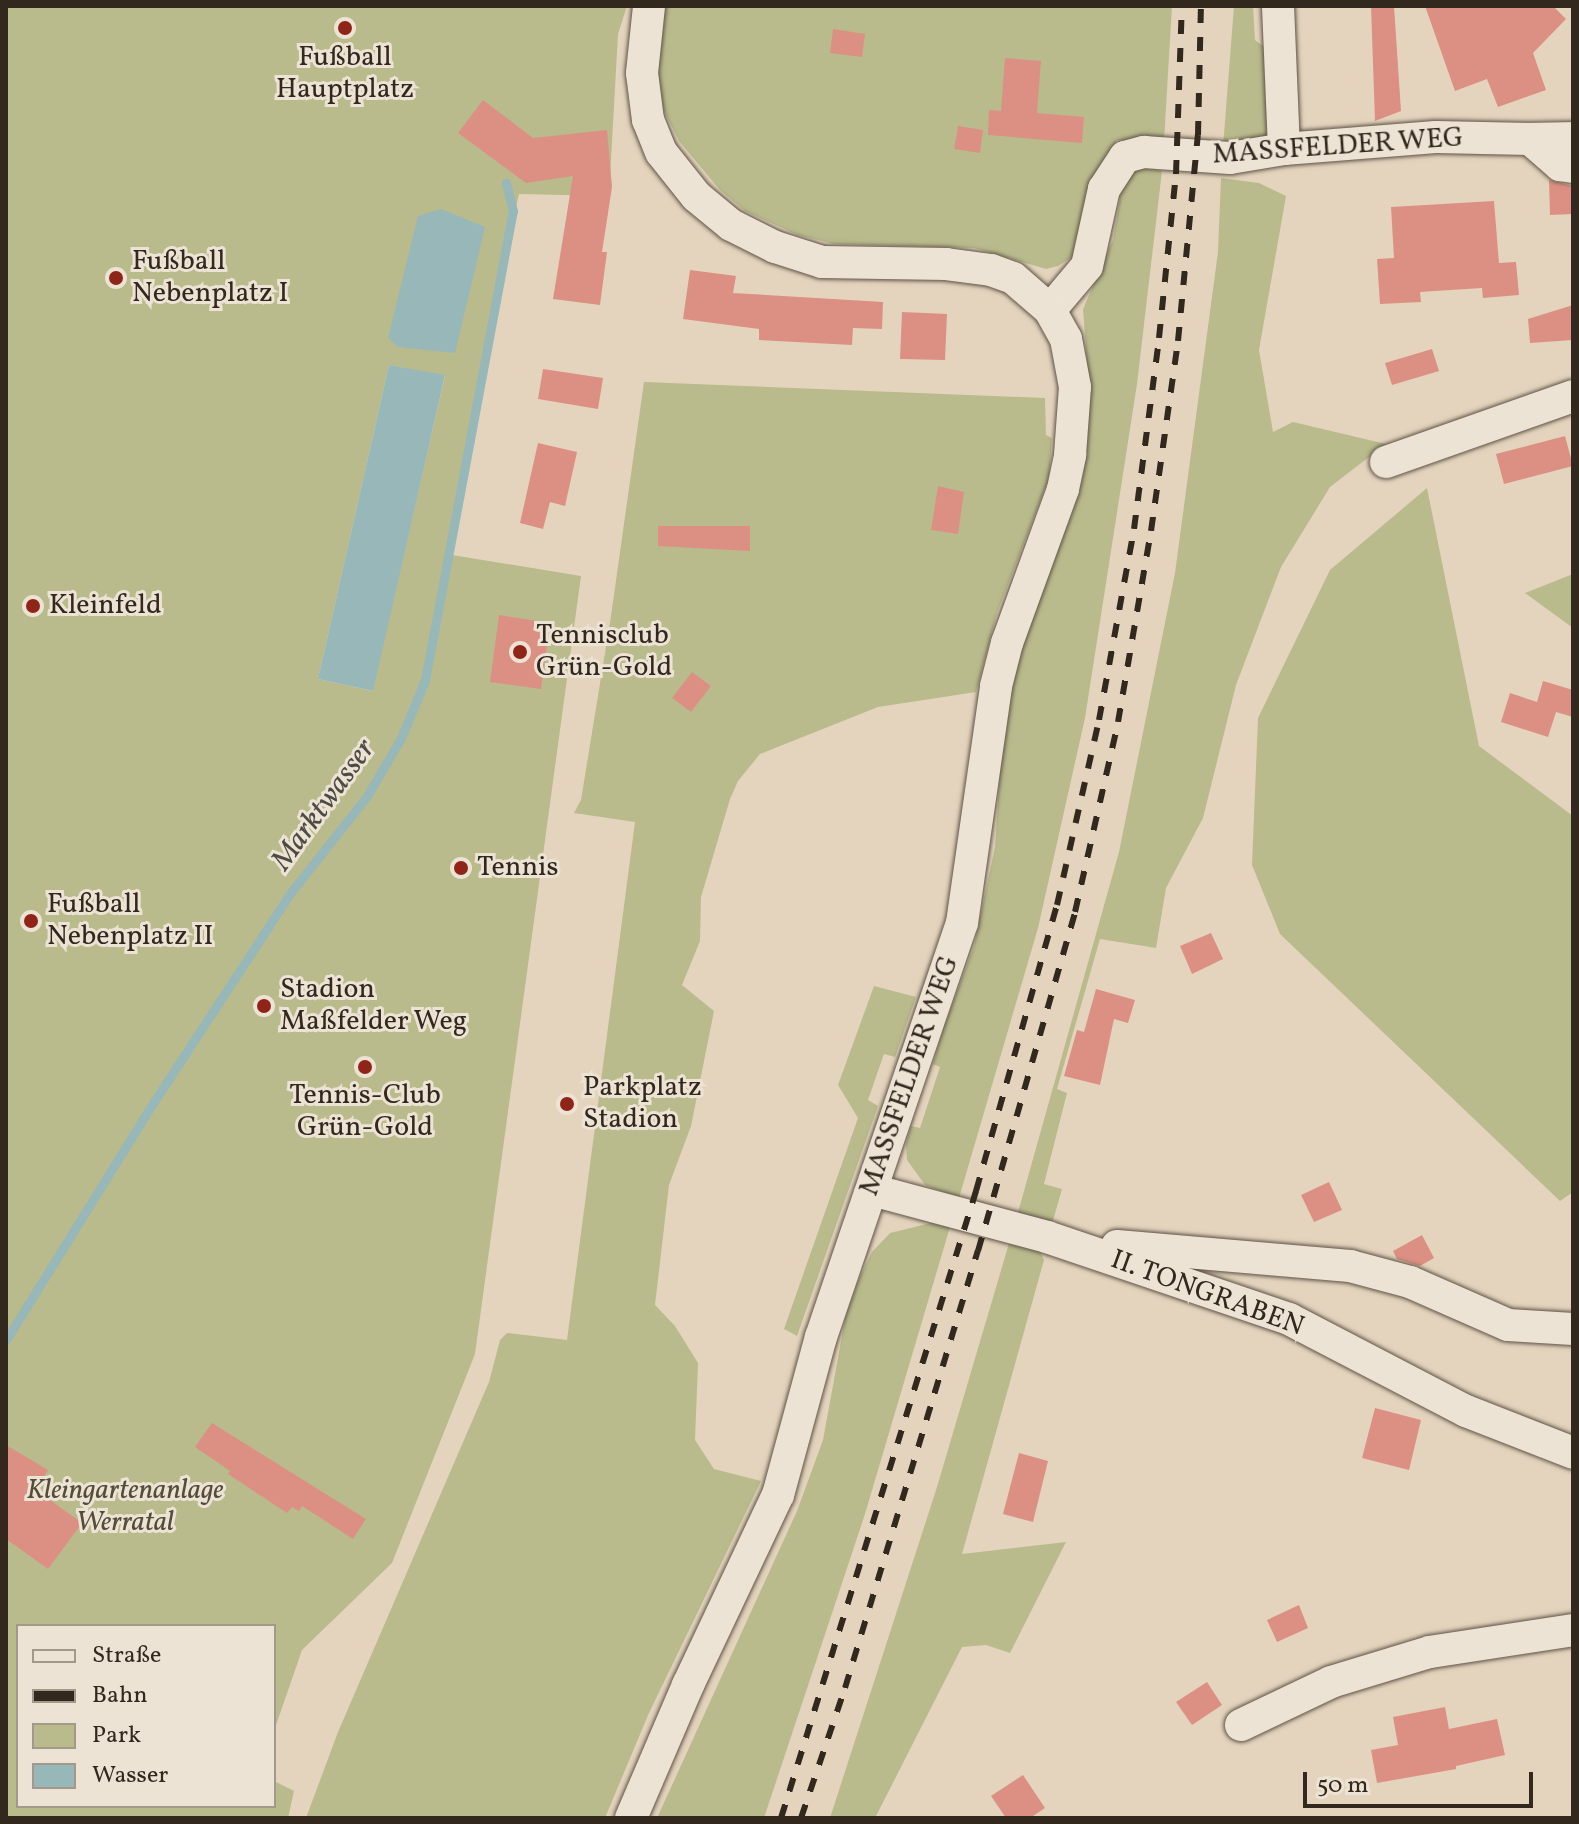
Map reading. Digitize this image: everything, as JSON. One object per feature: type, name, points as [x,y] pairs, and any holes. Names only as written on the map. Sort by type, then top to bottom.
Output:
[{"type":"street","name":"MASSFELDER WEG","points":[[631,1818],[688,1685],[778,1495],[821,1337],[962,923],[996,686],[1007,643],[1063,489],[1070,455],[1075,387],[1073,363],[1066,339],[1050,310],[1013,278],[991,270],[946,264],[822,262],[775,247],[731,225],[696,196],[661,152],[648,120],[642,73],[649,6]]},
{"type":"street","points":[[1278,6],[1284,149]]},
{"type":"street","name":"MASSFELDER WEG","points":[[1050,310],[1087,266],[1104,189],[1125,157],[1144,152],[1230,158],[1284,149],[1436,137],[1573,138]]},
{"type":"street","points":[[1530,139],[1560,165],[1573,167]]},
{"type":"street","points":[[1386,462],[1573,396]]},
{"type":"street","name":"II. TONGRABEN","points":[[872,1190],[1047,1237],[1289,1319],[1466,1411],[1573,1453]]},
{"type":"street","points":[[1047,1237],[1159,1252],[1350,1266],[1410,1282],[1508,1325],[1573,1329]]},
{"type":"street","points":[[1241,1725],[1331,1682],[1430,1652],[1573,1630]]},
{"type":"green space","name":"Stadion Maßfelder Weg","points":[[6,6],[627,6],[618,34],[609,196],[519,194],[482,359],[446,554],[581,576],[475,1354],[392,1563],[302,1650],[276,1725],[276,1624],[16,1624],[16,1808],[276,1808],[276,1782],[294,1791],[288,1818],[6,1818]],"holes":[[[389,365],[445,376],[372,691],[318,679]]]},
{"type":"green space","points":[[662,6],[1172,6],[1164,141],[1117,140],[1089,185],[1075,255],[1058,266],[1046,269],[974,248],[834,244],[798,235],[745,211],[720,190],[679,141],[662,107],[657,58]]},
{"type":"green space","points":[[1234,6],[1253,6],[1255,40],[1267,49],[1269,138],[1223,147]]},
{"type":"green space","points":[[1141,167],[1162,171],[1137,384],[1085,718],[1038,928],[959,1198],[925,1185],[907,1160],[906,1144],[911,1126],[920,1128],[940,1067],[933,1064],[943,1029],[974,946],[995,847],[1004,711],[1027,630],[1072,513],[1082,472],[1090,403],[1083,309],[1113,240],[1123,180]]},
{"type":"green space","points":[[1221,178],[1259,183],[1286,196],[1259,350],[1273,432],[1293,422],[1386,444],[1330,487],[1281,567],[1236,685],[1203,818],[1166,888],[1156,948],[1100,939],[1057,1089],[1067,1093],[1044,1184],[1062,1189],[1052,1224],[1017,1216],[1119,852],[1175,573],[1218,252]]},
{"type":"green space","points":[[644,382],[1045,398],[1046,435],[1052,438],[1049,478],[997,613],[976,692],[878,707],[760,754],[738,781],[730,799],[701,897],[700,941],[682,985],[714,1011],[691,1126],[669,1185],[655,1305],[675,1326],[698,1363],[695,1440],[714,1469],[761,1481],[649,1713],[605,1818],[306,1818],[338,1732],[489,1382],[500,1340],[507,1333],[567,1340],[635,822],[574,813],[581,800],[611,616]]},
{"type":"green space","points":[[1427,488],[1479,746],[1573,816],[1573,1192],[1560,1201],[1280,934],[1252,865],[1258,718],[1330,570]]},
{"type":"green space","points":[[1573,574],[1573,628],[1525,593]]},
{"type":"green space","points":[[874,986],[916,997],[895,1057],[884,1054],[868,1100],[878,1106],[797,1336],[784,1329],[858,1118],[838,1085]]},
{"type":"green space","points":[[931,1223],[950,1227],[865,1514],[764,1818],[657,1818],[797,1511],[823,1440],[846,1314],[859,1279],[872,1252],[890,1233]]},
{"type":"green space","points":[[1010,1240],[1038,1248],[1044,1260],[962,1554],[1066,1542],[1010,1653],[986,1645],[962,1647],[875,1818],[830,1818],[937,1487]]},
{"type":"water","points":[[441,209],[485,227],[455,353],[398,347],[388,338],[418,216]]},
{"type":"water","points":[[389,365],[445,375],[373,691],[318,679]]},
{"type":"building","points":[[1371,6],[1394,6],[1401,111],[1375,121]]},
{"type":"building","points":[[1425,6],[1553,6],[1566,19],[1533,53],[1546,90],[1498,107],[1487,79],[1455,91]]},
{"type":"building","points":[[833,29],[865,34],[862,57],[830,53]]},
{"type":"building","points":[[1005,58],[1041,61],[1037,113],[1084,117],[1082,143],[988,135],[989,110],[1001,111]]},
{"type":"building","points":[[483,100],[533,138],[607,130],[612,187],[602,252],[607,252],[600,305],[553,299],[573,176],[526,183],[458,133]]},
{"type":"building","points":[[958,126],[983,130],[980,153],[954,149]]},
{"type":"building","points":[[1549,180],[1573,186],[1573,214],[1550,215]]},
{"type":"building","points":[[1494,201],[1499,263],[1516,262],[1519,295],[1483,298],[1482,288],[1420,292],[1421,302],[1380,304],[1377,259],[1394,258],[1391,207]]},
{"type":"building","points":[[690,270],[736,276],[733,293],[883,302],[882,329],[853,328],[852,345],[759,340],[759,329],[683,319]]},
{"type":"building","points":[[1573,305],[1573,340],[1530,343],[1528,319]]},
{"type":"building","points":[[902,312],[947,314],[945,360],[900,359]]},
{"type":"building","points":[[1432,349],[1439,371],[1392,385],[1385,363]]},
{"type":"building","points":[[543,369],[603,378],[598,409],[538,399]]},
{"type":"building","points":[[1565,436],[1573,466],[1504,484],[1496,454]]},
{"type":"building","points":[[538,443],[577,452],[565,506],[550,502],[543,529],[520,523]]},
{"type":"building","points":[[938,486],[964,492],[958,534],[931,530]]},
{"type":"building","points":[[658,526],[750,526],[750,551],[658,546]]},
{"type":"building","name":"Tennisclub Grün-Gold","points":[[499,615],[550,623],[541,689],[490,682]]},
{"type":"building","points":[[692,672],[711,686],[691,712],[672,698]]},
{"type":"building","points":[[1543,681],[1573,690],[1573,717],[1556,712],[1548,737],[1501,722],[1510,693],[1537,702]]},
{"type":"building","points":[[1211,933],[1223,959],[1192,974],[1180,946]]},
{"type":"building","points":[[1096,989],[1135,1000],[1128,1023],[1114,1019],[1100,1085],[1064,1076],[1077,1030],[1084,1032]]},
{"type":"building","points":[[1329,1182],[1342,1210],[1314,1222],[1301,1195]]},
{"type":"building","points":[[1422,1235],[1434,1258],[1420,1266],[1397,1259],[1393,1251]]},
{"type":"building","points":[[1375,1408],[1421,1420],[1409,1470],[1362,1458]]},
{"type":"building","points":[[212,1423],[366,1519],[353,1539],[302,1506],[299,1511],[292,1507],[287,1513],[228,1474],[230,1471],[195,1447]]},
{"type":"building","points":[[6,1445],[48,1470],[36,1490],[82,1523],[48,1569],[6,1539]]},
{"type":"building","points":[[1019,1453],[1048,1461],[1033,1522],[1003,1514]]},
{"type":"building","points":[[1299,1605],[1308,1628],[1277,1642],[1267,1620]]},
{"type":"building","points":[[1207,1682],[1222,1705],[1192,1725],[1176,1702]]},
{"type":"building","points":[[1445,1707],[1449,1729],[1497,1719],[1505,1755],[1456,1766],[1456,1769],[1377,1783],[1371,1750],[1398,1745],[1393,1717]]},
{"type":"building","points":[[1023,1775],[1045,1808],[1030,1818],[1006,1818],[991,1796]]},
{"type":"waterway","name":"Marktwasser","points":[[6,1340],[155,1100],[292,891],[367,796],[401,738],[425,680],[513,211],[506,183]]},
{"type":"railway","points":[[781,1818],[976,1191],[1057,905],[1099,720],[1134,529],[1159,338],[1176,174],[1182,6]]},
{"type":"railway","points":[[801,1818],[845,1688],[978,1251],[1075,912],[1118,722],[1151,531],[1178,341],[1198,135],[1201,6]]},
{"type":"place","name":"Fußball Hauptplatz","points":[[345,28]]},
{"type":"place","name":"Fußball Nebenplatz I","points":[[116,278]]},
{"type":"place","name":"Kleinfeld","points":[[33,606]]},
{"type":"place","name":"Tennisclub Grün-Gold","points":[[520,652]]},
{"type":"place","name":"Tennis","points":[[461,868]]},
{"type":"place","name":"Fußball Nebenplatz II","points":[[31,921]]},
{"type":"place","name":"Stadion Maßfelder Weg","points":[[264,1006]]},
{"type":"place","name":"Tennis-Club Grün-Gold","points":[[365,1067]]},
{"type":"place","name":"Parkplatz Stadion","points":[[567,1104]]},
{"type":"park label","name":"Kleingartenanlage Werratal","points":[[125,1507]]}]
